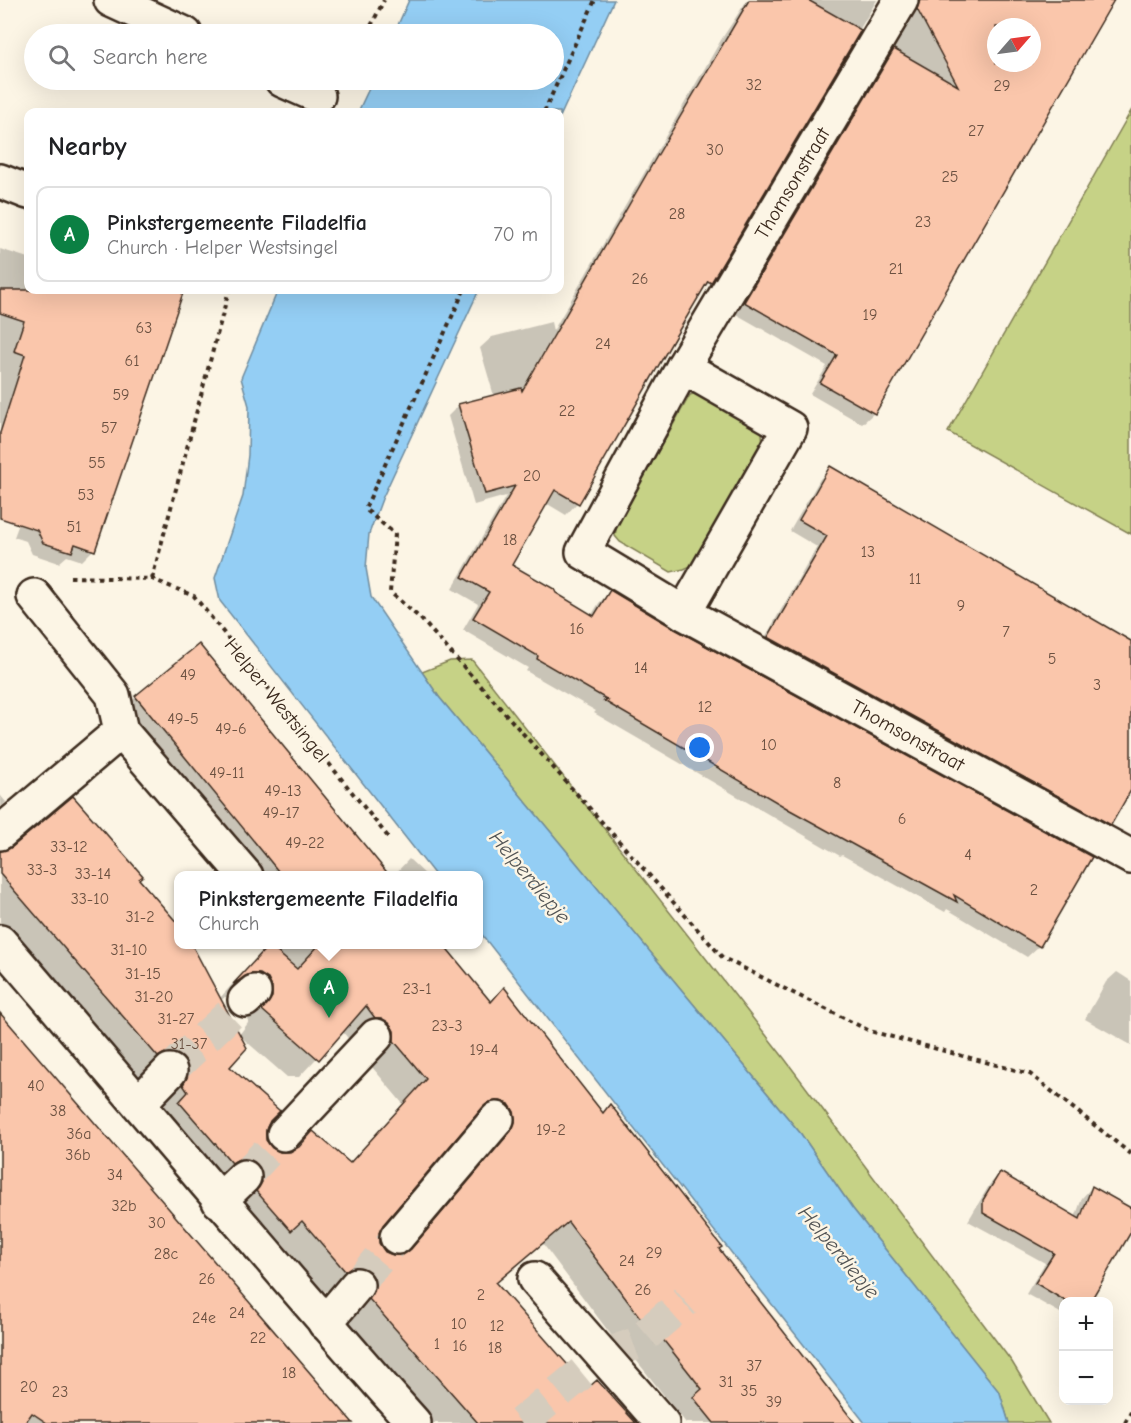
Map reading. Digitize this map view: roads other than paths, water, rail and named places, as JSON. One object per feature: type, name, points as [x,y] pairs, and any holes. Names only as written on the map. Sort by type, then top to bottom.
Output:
[{"type":"street","points":[[111,0],[163,24]]},
{"type":"street","name":"Thomsonstraat","points":[[901,0],[683,367],[583,552],[684,613],[1131,858]]},
{"type":"street","points":[[304,90],[318,96]]},
{"type":"street","points":[[0,181],[24,190]]},
{"type":"street","points":[[683,367],[790,428],[684,613]]},
{"type":"street","points":[[34,596],[112,695],[121,730],[242,871]]},
{"type":"street","points":[[0,833],[121,730]]},
{"type":"street","points":[[0,942],[139,1103],[219,1201],[414,1423]]},
{"type":"street","points":[[284,1134],[376,1036]]},
{"type":"street","points":[[139,1103],[170,1071]]},
{"type":"street","points":[[397,1237],[497,1119]]},
{"type":"street","points":[[219,1201],[244,1177]]},
{"type":"street","points":[[535,1279],[593,1365],[662,1423]]},
{"type":"street","points":[[325,1323],[357,1285]]},
{"type":"water","points":[[409,0],[614,0],[564,108],[360,108],[368,90],[564,90],[564,24],[398,24]]},
{"type":"water","name":"Helperdiepje","points":[[276,294],[477,294],[382,499],[369,534],[366,568],[371,597],[439,697],[801,1134],[853,1209],[1000,1393],[1009,1423],[865,1423],[483,936],[483,871],[432,871],[220,601],[215,578],[243,496],[248,455],[249,406],[241,378]]},
{"type":"tunnel","points":[[170,1071],[245,1000]]},
{"type":"tunnel","points":[[244,1177],[284,1134]]},
{"type":"tunnel","points":[[357,1285],[397,1237]]},
{"type":"tunnel","points":[[603,1356],[635,1344],[685,1301]]},
{"type":"tunnel","points":[[521,1423],[582,1373]]},
{"type":"place","name":"Pinkstergemeente Filadelfia","points":[[329,1018]]}]
